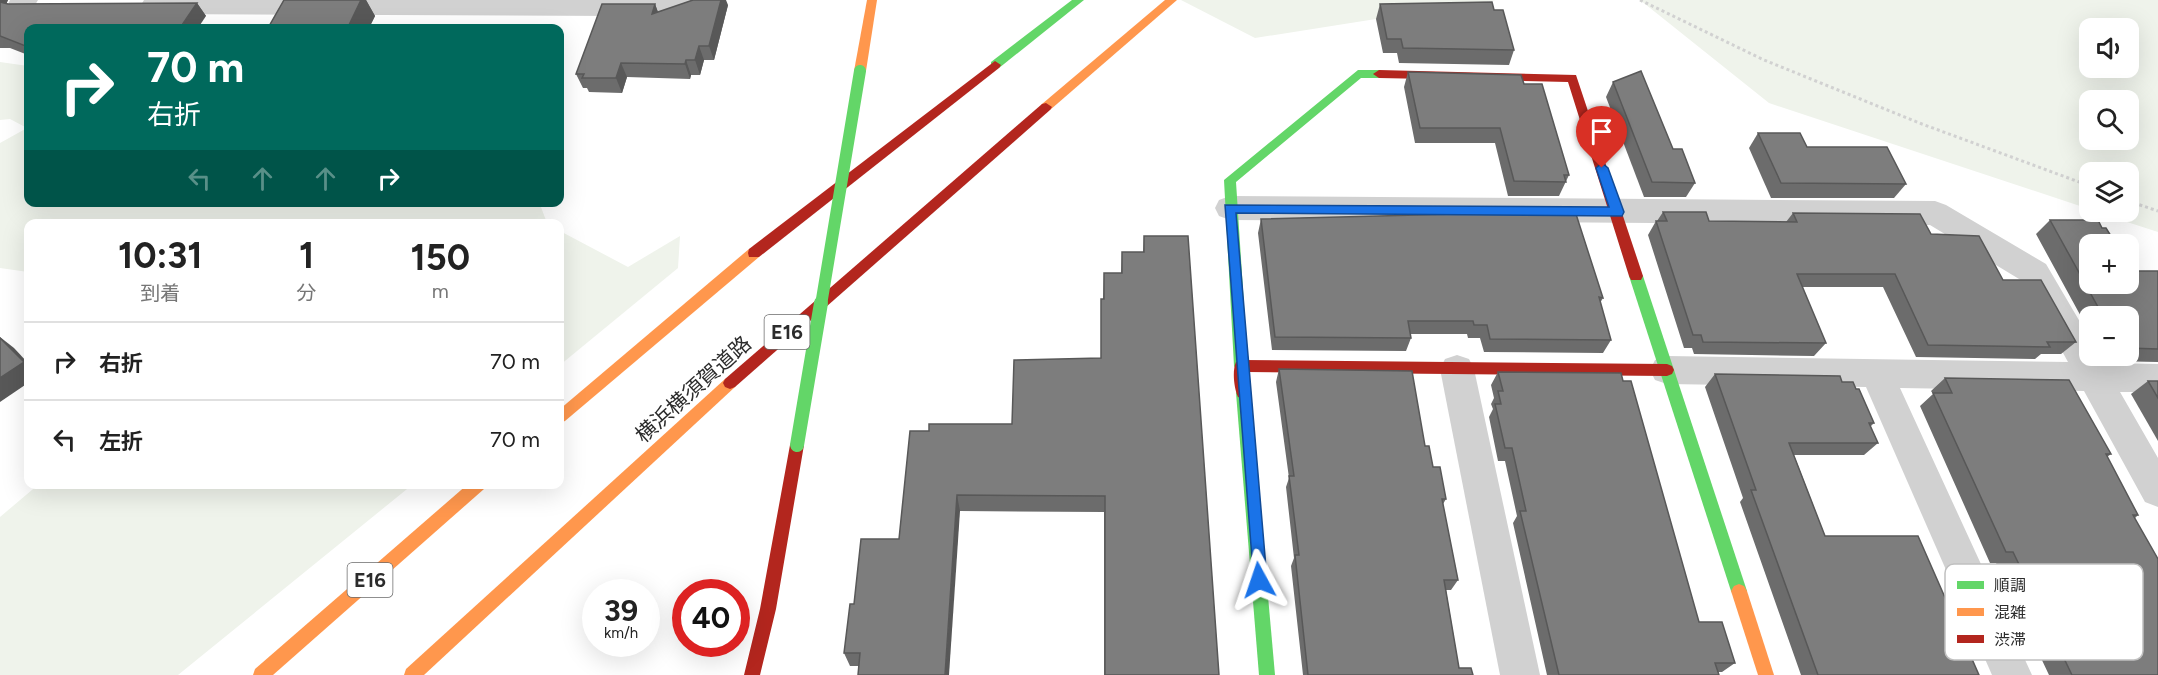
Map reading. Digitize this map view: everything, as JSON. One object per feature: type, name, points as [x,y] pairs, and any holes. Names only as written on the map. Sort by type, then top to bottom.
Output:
[{"type":"main road","points":[[752,675],[768,609],[872,0]]},
{"type":"main road","points":[[564,414],[758,250],[1079,0]]},
{"type":"main road","name":"横浜横須賀道路","points":[[412,675],[696,412],[1024,124],[1172,0]]},
{"type":"main road","points":[[1267,675],[1241,366],[1230,180],[1358,74],[1572,78],[1766,675]]},
{"type":"main road","points":[[1241,366],[1667,370]]},
{"type":"main road","name":"E16","points":[[261,675],[473,489]]},
{"type":"street","points":[[25,0],[20,6],[54,6]]},
{"type":"street","points":[[133,5],[191,2],[521,4],[693,2]]},
{"type":"street","points":[[1230,208],[1935,213],[2035,273],[2158,491]]},
{"type":"street","points":[[1457,369],[1520,675]]},
{"type":"street","points":[[1667,370],[2158,378]]},
{"type":"street","points":[[1877,375],[1962,564]]},
{"type":"street","points":[[2005,660],[2012,675]]},
{"type":"path","points":[[1640,0],[1764,60],[1922,124],[2079,182]]},
{"type":"path","points":[[2139,205],[2158,211]]},
{"type":"shaded area","points":[[1181,0],[1496,0],[1255,38]]},
{"type":"shaded area","points":[[1640,0],[2158,0],[2158,232],[2127,222],[2139,222],[2139,162],[2079,162],[2079,206],[1769,103]]},
{"type":"shaded area","points":[[0,62],[24,65],[24,126],[10,119],[0,120]]},
{"type":"shaded area","points":[[24,130],[24,207],[541,207],[545,219],[24,219],[24,271],[0,268],[0,143]]},
{"type":"shaded area","points":[[564,233],[628,267],[680,236],[678,268],[564,362]]},
{"type":"shaded area","points":[[33,489],[407,489],[178,675],[0,675],[0,517]]},
{"type":"building","points":[[284,0],[361,0],[349,24],[270,24]]},
{"type":"building","points":[[693,0],[721,0],[709,46],[699,46],[695,60],[686,60],[685,64],[621,63],[616,78],[582,78],[584,74],[576,74],[602,4],[655,4],[652,14]]},
{"type":"building","points":[[0,2],[8,4],[197,3],[183,24],[24,24],[24,45],[0,36]]},
{"type":"building","points":[[1492,2],[1494,10],[1503,10],[1514,50],[1403,48],[1401,39],[1387,39],[1380,4]]},
{"type":"building","points":[[1641,71],[1673,149],[1682,149],[1695,183],[1652,182],[1613,82]]},
{"type":"building","points":[[1408,72],[1521,75],[1524,84],[1542,84],[1569,175],[1564,175],[1566,182],[1514,181],[1500,128],[1420,128]]},
{"type":"building","points":[[1758,133],[1800,133],[1807,147],[1887,147],[1906,184],[1781,183]]},
{"type":"building","points":[[1575,211],[1603,298],[1599,297],[1611,340],[1490,339],[1487,325],[1474,325],[1473,321],[1408,321],[1411,338],[1275,337],[1261,219]]},
{"type":"building","points":[[1663,212],[1706,212],[1709,221],[1797,222],[1793,213],[1920,214],[1931,234],[1979,236],[2003,280],[2041,280],[2076,342],[2047,342],[2050,347],[1928,345],[1895,274],[1797,274],[1826,343],[1703,342],[1701,335],[1693,335],[1656,221],[1667,221]]},
{"type":"building","points":[[2050,220],[2099,222],[2110,234],[2079,234],[2079,273]]},
{"type":"building","points":[[1144,236],[1188,236],[1219,675],[1105,675],[1105,496],[957,495],[945,675],[858,675],[860,653],[844,653],[850,604],[854,604],[861,539],[899,539],[910,431],[929,431],[929,424],[1012,424],[1014,360],[1101,358],[1101,299],[1104,299],[1104,273],[1122,273],[1122,252],[1144,252]]},
{"type":"building","points":[[2139,271],[2158,271],[2158,349],[2139,348],[2139,306],[2097,306],[2091,294],[2139,294]]},
{"type":"building","points":[[0,338],[24,362],[0,378]]},
{"type":"building","points":[[1279,369],[1412,371],[1425,446],[1429,446],[1433,467],[1440,467],[1446,499],[1442,499],[1458,580],[1444,580],[1459,668],[1471,668],[1473,675],[1308,675],[1295,555],[1299,555],[1289,476],[1294,476]]},
{"type":"building","points":[[1498,372],[1621,373],[1623,381],[1631,381],[1699,622],[1722,622],[1735,663],[1715,663],[1719,675],[1559,675],[1520,511],[1526,511],[1512,448],[1505,448],[1495,404],[1501,404],[1498,391],[1503,391]]},
{"type":"building","points":[[1715,374],[1840,376],[1842,382],[1853,382],[1856,389],[1859,389],[1874,423],[1869,423],[1878,443],[1789,443],[1825,536],[1918,536],[1945,598],[1945,660],[1972,660],[1979,675],[1818,675],[1751,490],[1756,490]]},
{"type":"building","points":[[1945,378],[2069,380],[2111,454],[2106,454],[2138,515],[2133,515],[2158,559],[2158,675],[2072,675],[2065,660],[2143,660],[2143,564],[2019,564],[2013,552],[2006,552],[1933,393],[1952,393]]},
{"type":"building","points":[[2148,381],[2158,381],[2158,398]]},
{"type":"traffic: fast","points":[[995,65],[1079,0]]},
{"type":"traffic: fast","points":[[797,445],[860,71]]},
{"type":"traffic: fast","points":[[1241,366],[1230,180],[1358,74],[1379,74]]},
{"type":"traffic: fast","points":[[1636,276],[1739,591]]},
{"type":"traffic: fast","points":[[1243,393],[1267,675]]},
{"type":"traffic: slow","points":[[860,71],[872,0]]},
{"type":"traffic: slow","points":[[1046,107],[1172,0]]},
{"type":"traffic: slow","points":[[564,414],[754,253]]},
{"type":"traffic: slow","points":[[412,675],[730,383]]},
{"type":"traffic: slow","points":[[261,675],[473,489]]},
{"type":"traffic: slow","points":[[1739,591],[1766,675]]},
{"type":"traffic: jam","points":[[754,253],[995,65]]},
{"type":"traffic: jam","points":[[1379,74],[1572,78],[1636,276]]},
{"type":"traffic: jam","points":[[730,383],[1046,107]]},
{"type":"traffic: jam","points":[[1243,393],[1241,366],[1667,370]]},
{"type":"traffic: jam","points":[[752,675],[768,609],[797,445]]},
{"type":"route","points":[[1259,580],[1230,208],[1617,212],[1602,168]]}]
